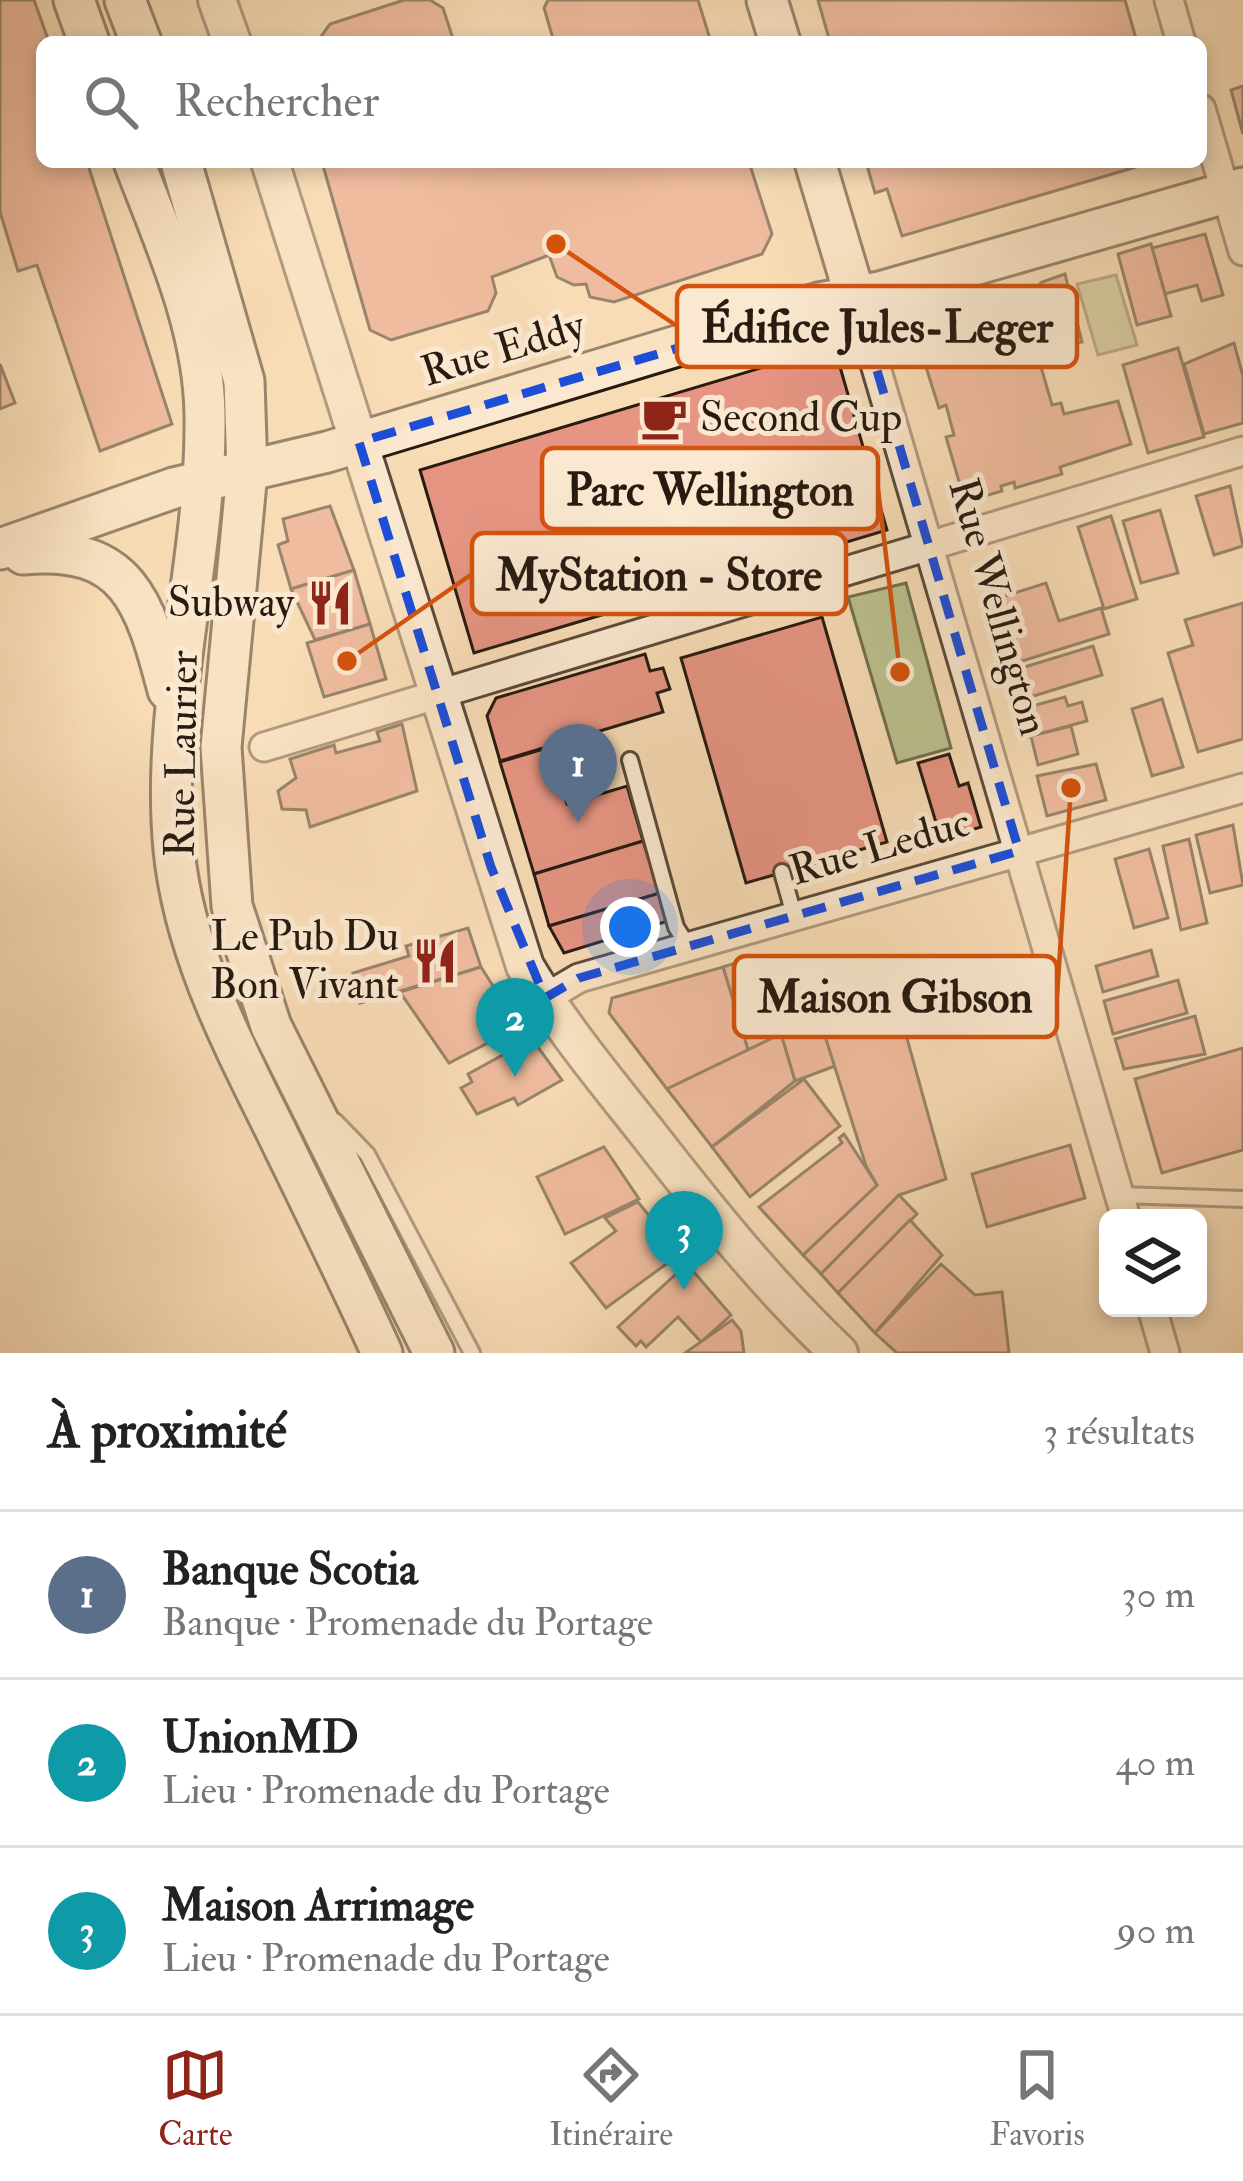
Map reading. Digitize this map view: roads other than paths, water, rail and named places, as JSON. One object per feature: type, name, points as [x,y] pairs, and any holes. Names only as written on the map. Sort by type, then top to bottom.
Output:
[{"type":"main road","points":[[74,0],[87,36]]},
{"type":"main road","points":[[125,0],[139,36]]},
{"type":"main road","points":[[767,0],[778,36]]},
{"type":"main road","name":"Rue Laurier","points":[[136,168],[192,328],[205,412],[204,479],[174,713],[174,851],[200,963],[382,1353]]},
{"type":"main road","name":"Rue Laurier","points":[[183,168],[239,351],[247,472],[221,747],[225,854],[243,948],[271,1026],[434,1353]]},
{"type":"main road","name":"Rue Wellington","points":[[817,168],[855,296]]},
{"type":"main road","name":"Rue Eddy","points":[[0,552],[204,479],[359,442],[1234,190]]},
{"type":"main road","points":[[0,552],[68,550],[97,561],[125,582],[150,623],[174,713]]},
{"type":"street","points":[[218,0],[230,36]]},
{"type":"street","points":[[1168,0],[1179,36]]},
{"type":"street","points":[[1207,124],[1234,190],[1243,251]]},
{"type":"street","points":[[273,168],[440,694],[506,920],[545,998],[688,1185],[785,1300],[839,1353]]},
{"type":"street","name":"Rue Wellington","points":[[855,296],[1123,1206]]},
{"type":"street","points":[[264,747],[1243,451]]},
{"type":"street","name":"Rue Leduc","points":[[545,998],[579,978],[1243,788]]},
{"type":"street","points":[[1155,1317],[1165,1353]]},
{"type":"lane","points":[[630,760],[676,927],[688,946]]},
{"type":"lane","points":[[782,872],[794,915]]},
{"type":"lane","points":[[302,1087],[367,1154],[472,1353]]},
{"type":"lane","points":[[1123,1206],[1243,1199]]},
{"type":"place","name":"Édifice Jules-Leger","points":[[556,244]]},
{"type":"place","name":"Second Cup","points":[[664,418]]},
{"type":"place","name":"Subway","points":[[330,603]]},
{"type":"place","name":"MyStation - Store","points":[[347,661]]},
{"type":"place","name":"Parc Wellington","points":[[900,672]]},
{"type":"place","name":"Maison Gibson","points":[[1071,788]]},
{"type":"place","name":"Banque Scotia","points":[[578,823]]},
{"type":"place","name":"Le Pub Du Bon Vivant","points":[[435,961]]},
{"type":"place","name":"UnionMD","points":[[515,1077]]},
{"type":"place","name":"Maison Arrimage","points":[[684,1290]]}]
